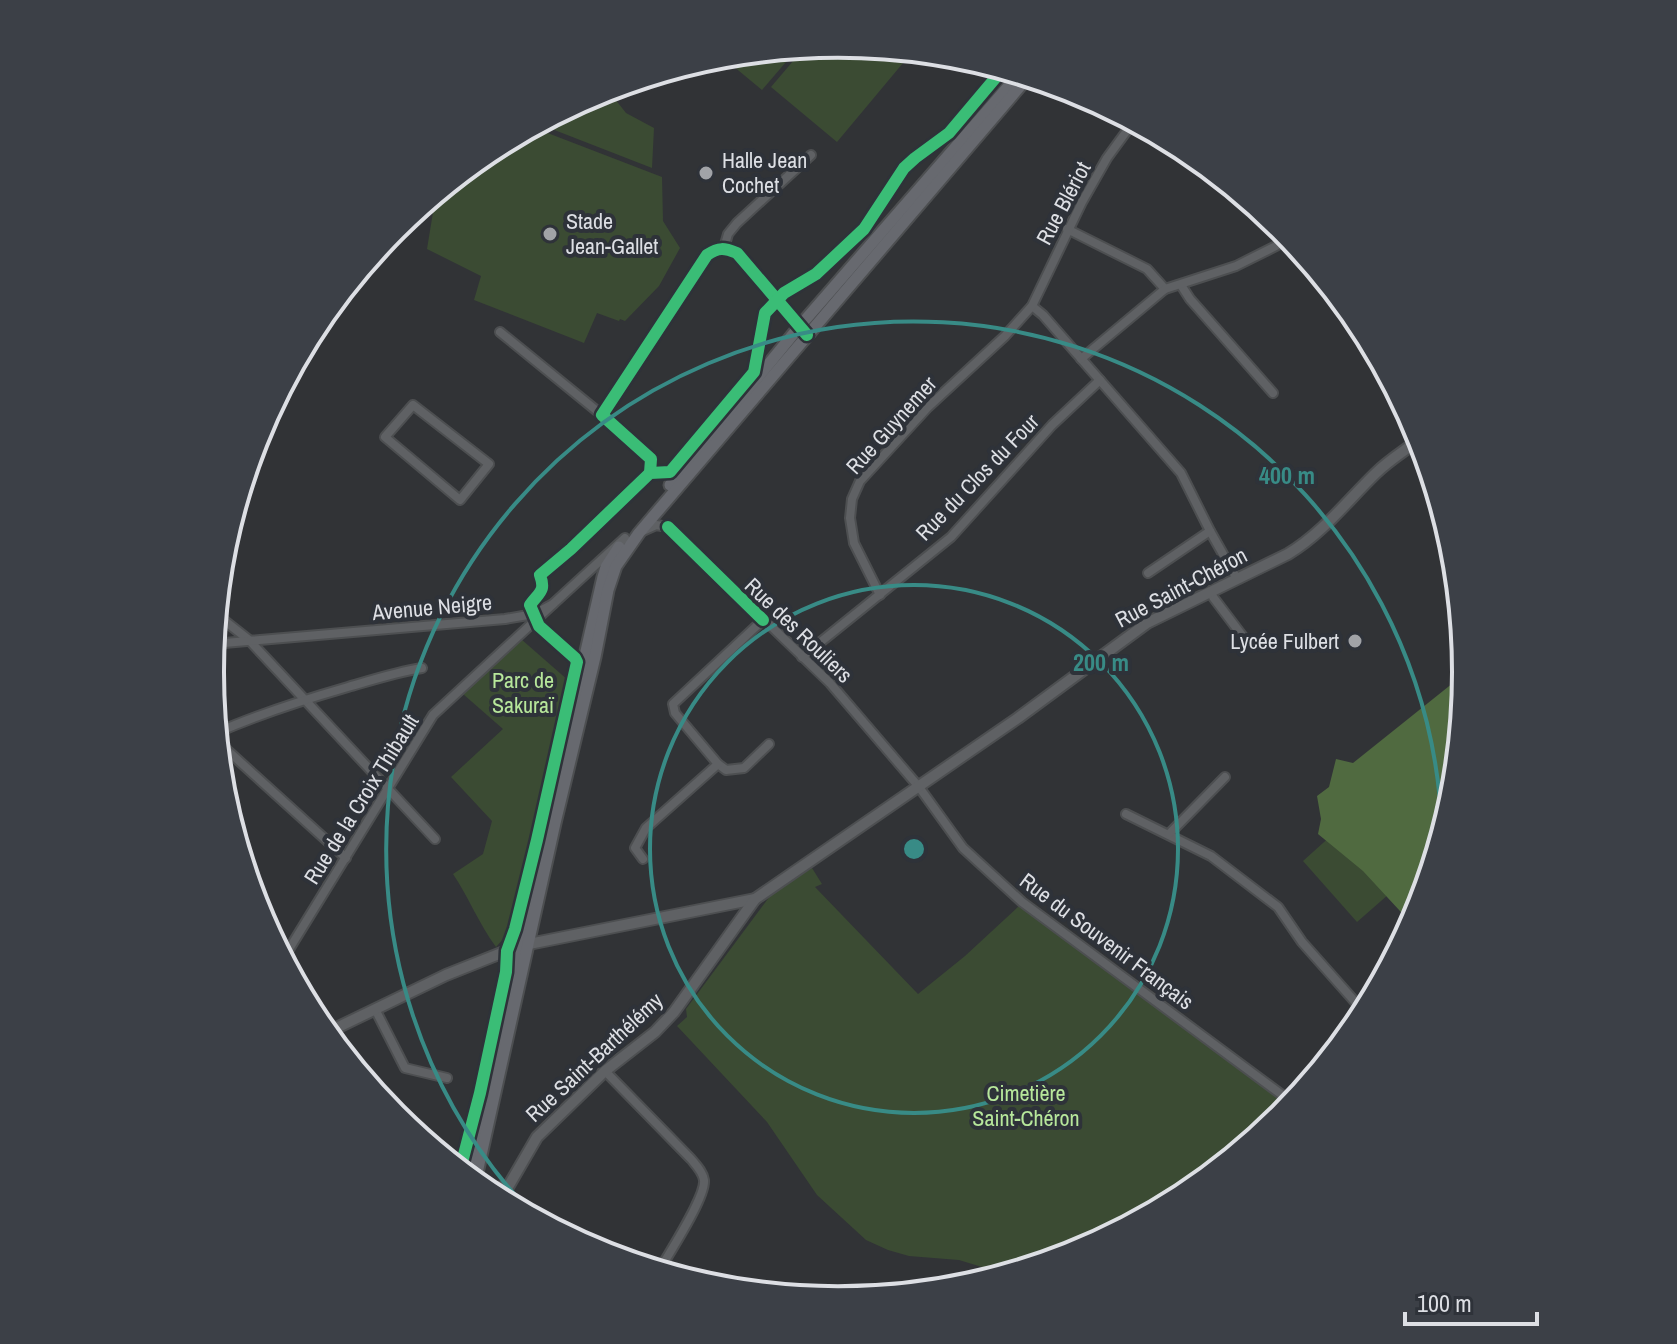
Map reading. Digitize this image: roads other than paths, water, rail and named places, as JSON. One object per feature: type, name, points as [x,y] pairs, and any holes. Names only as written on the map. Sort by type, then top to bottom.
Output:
[{"type":"main road","points":[[478,1169],[595,613],[611,566],[658,501],[1011,83]]},
{"type":"main road","points":[[626,543],[639,533],[803,331],[1020,86]]},
{"type":"main road","points":[[469,1162],[595,657],[611,566]]},
{"type":"street","name":"Rue Blériot","points":[[1032,306],[1067,229],[1107,158],[1127,130]]},
{"type":"street","points":[[724,248],[728,234],[737,223],[811,155]]},
{"type":"street","points":[[1067,229],[1147,269],[1165,289]]},
{"type":"street","points":[[1081,359],[1165,289],[1236,266],[1278,244]]},
{"type":"street","points":[[602,415],[707,255],[718,248],[737,253],[803,331]]},
{"type":"street","points":[[1181,285],[1273,393]]},
{"type":"street","points":[[1032,306],[1181,473],[1237,579]]},
{"type":"street","name":"Rue Guynemer","points":[[880,595],[854,543],[850,518],[852,499],[860,481],[928,407],[1005,336],[1032,306]]},
{"type":"street","points":[[500,332],[651,459],[650,473]]},
{"type":"street","name":"Rue du Clos du Four","points":[[802,657],[951,537],[1052,425],[1100,380]]},
{"type":"street","points":[[413,405],[489,464],[460,500],[385,437],[389,431],[413,405]]},
{"type":"street","name":"Rue Saint-Chéron","points":[[755,899],[1018,718],[1147,623],[1303,545],[1378,471],[1410,447]]},
{"type":"street","name":"Rue des Rouliers","points":[[639,533],[656,525],[668,527],[830,683],[919,787]]},
{"type":"street","points":[[1148,573],[1210,531]]},
{"type":"street","name":"Avenue Neigre","points":[[225,643],[534,614],[553,604],[592,568],[626,543]]},
{"type":"street","points":[[592,568],[611,566]]},
{"type":"street","points":[[1211,591],[1247,642]]},
{"type":"street","name":"Rue de la Croix Thibault","points":[[290,948],[433,715],[553,604]]},
{"type":"street","points":[[763,620],[673,704],[675,713],[726,770],[744,768],[769,744]]},
{"type":"street","points":[[227,623],[249,640],[435,839]]},
{"type":"street","points":[[228,728],[305,700],[422,668]]},
{"type":"street","points":[[230,753],[346,858]]},
{"type":"street","points":[[643,859],[635,848],[646,828],[718,764]]},
{"type":"street","points":[[1169,834],[1225,777]]},
{"type":"street","name":"Rue du Souvenir Français","points":[[919,787],[963,848],[1022,902],[1283,1095]]},
{"type":"street","points":[[1126,814],[1211,856],[1278,907],[1302,942],[1356,1002]]},
{"type":"street","points":[[338,1027],[446,975],[524,944],[755,899]]},
{"type":"street","name":"Rue Saint-Barthélémy","points":[[504,1187],[508,1187],[537,1137],[605,1071],[655,1032],[674,1012],[755,899]]},
{"type":"street","points":[[375,1009],[405,1068],[447,1078]]},
{"type":"street","points":[[605,1071],[700,1170],[704,1181],[702,1195],[665,1260]]},
{"type":"place","name":"Halle Jean Cochet","points":[[706,173]]},
{"type":"place","name":"Stade Jean-Gallet","points":[[550,234]]},
{"type":"place","name":"Lycée Fulbert","points":[[1355,641]]},
{"type":"park label","name":"Parc de Sakuraï","points":[[523,692]]},
{"type":"park label","name":"Cimetière Saint-Chéron","points":[[1026,1106]]}]
